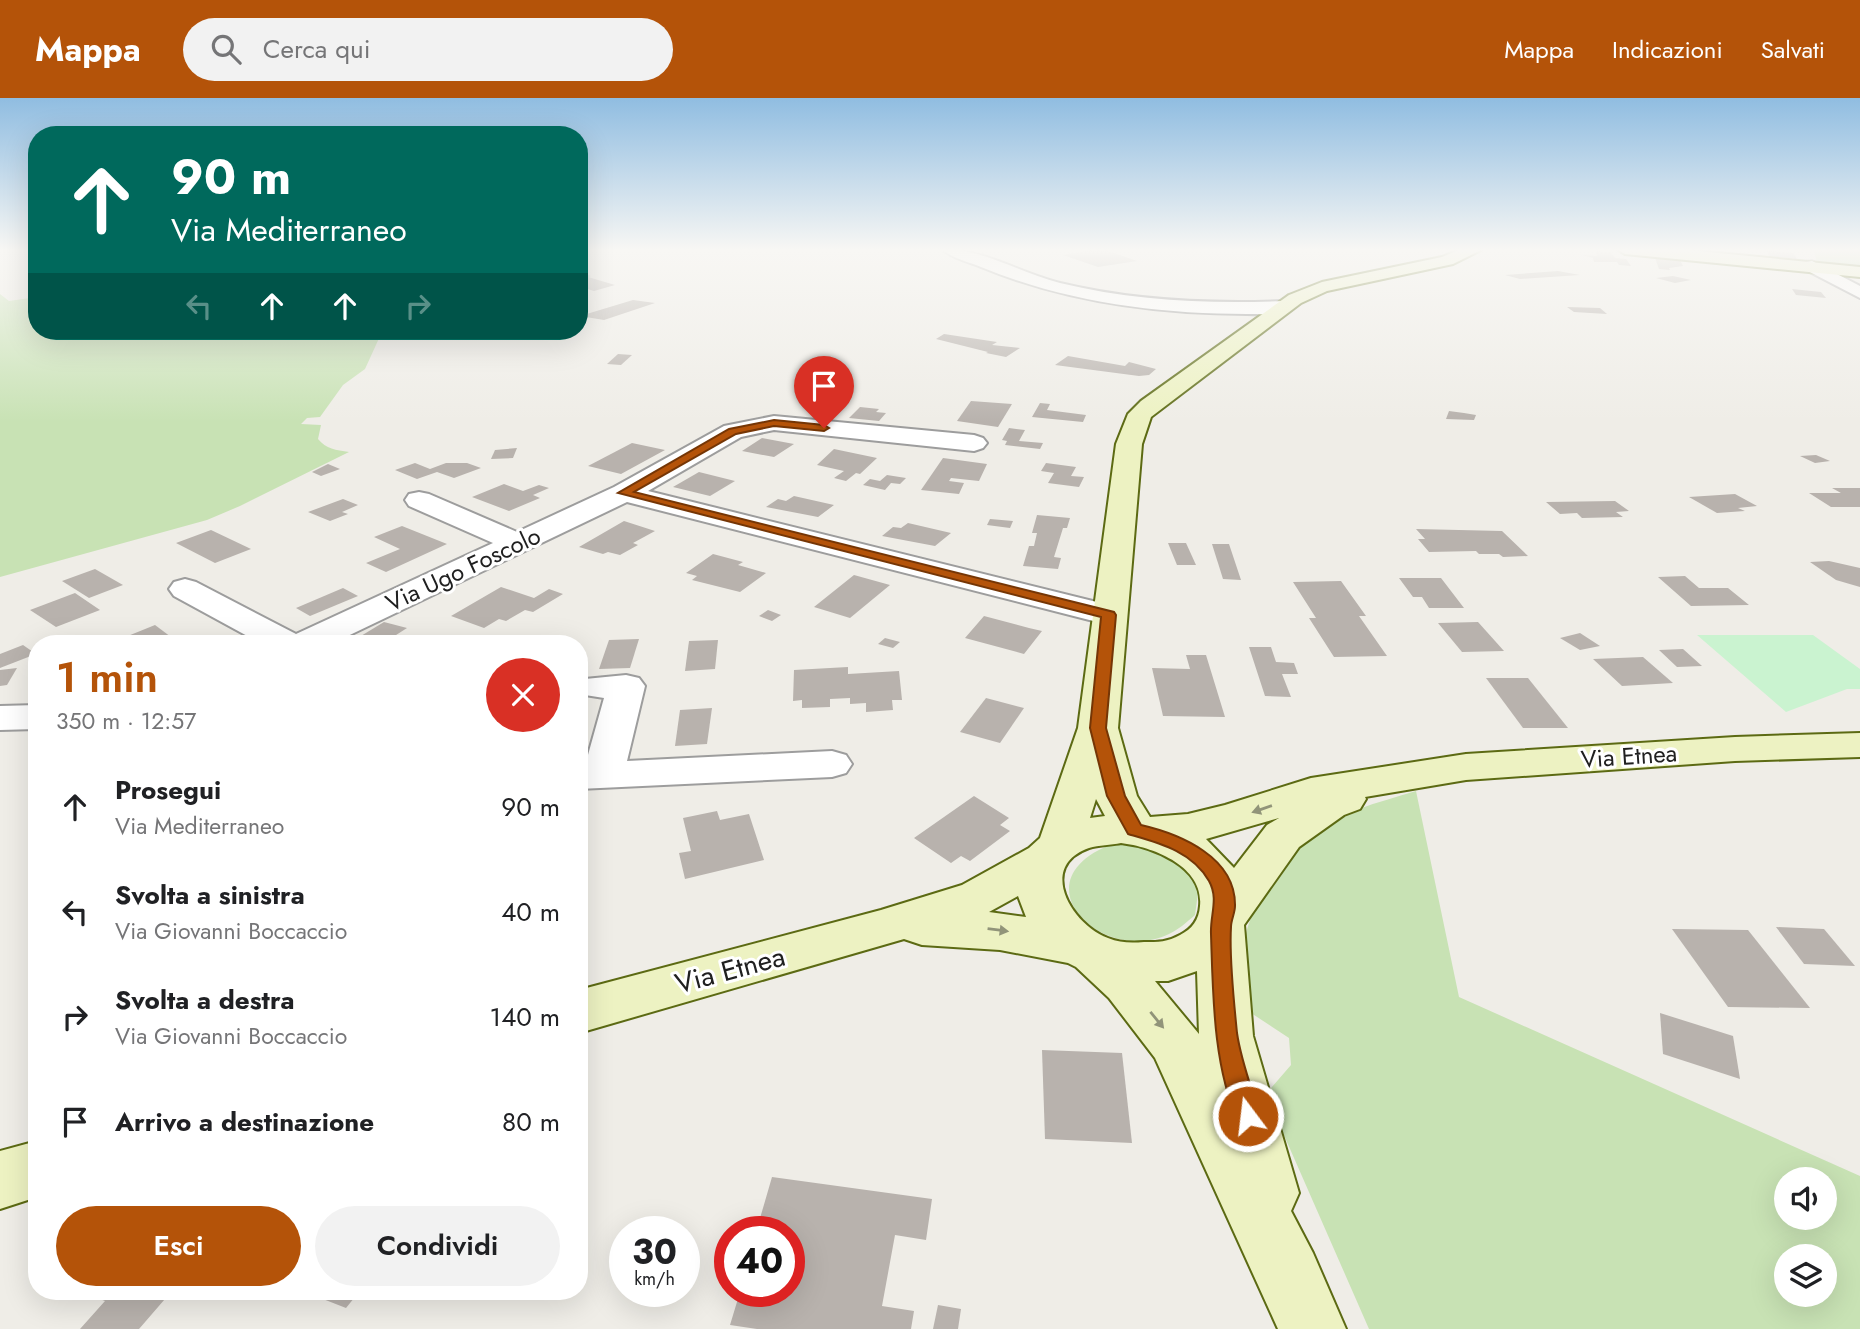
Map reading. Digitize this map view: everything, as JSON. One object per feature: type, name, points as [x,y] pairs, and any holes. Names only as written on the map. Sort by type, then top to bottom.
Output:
[{"type":"street","points":[[1186,306],[1284,307]]},
{"type":"street","points":[[1284,307],[1140,414],[1129,444],[1098,728],[1053,852],[1038,877],[1042,909],[1057,929],[1127,984],[1176,1044],[1301,1302]]},
{"type":"street","points":[[1197,308],[1241,325],[1248,333]]},
{"type":"street","name":"Via Ugo Foscolo","points":[[322,635],[624,493],[733,431],[751,425],[774,423],[974,443]]},
{"type":"street","points":[[624,493],[1109,615]]},
{"type":"street","points":[[418,500],[518,543]]},
{"type":"street","points":[[185,589],[271,635]]},
{"type":"street","points":[[598,687],[626,686],[591,775],[832,764]]},
{"type":"street","points":[[0,718],[28,717]]},
{"type":"street","points":[[1098,728],[1116,796],[1142,831],[1175,841],[1207,864],[1220,884],[1226,1036],[1301,1302]]},
{"type":"street","name":"Via Etnea","points":[[1400,778],[1466,767],[1735,749],[1860,745]]},
{"type":"street","points":[[881,928],[979,897],[1053,852],[1094,831],[1188,829],[1233,818],[1311,792],[1400,778]]},
{"type":"street","points":[[881,928],[964,926],[1006,930],[1124,962],[1170,960],[1184,956],[1207,943],[1283,836],[1329,805],[1400,778]]},
{"type":"street","name":"Via Etnea","points":[[588,1010],[881,928]]},
{"type":"street","points":[[0,1180],[28,1172]]},
{"type":"green space","points":[[0,306],[28,306],[28,340],[378,340],[365,369],[343,385],[320,417],[307,418],[301,424],[321,425],[318,439],[324,445],[349,452],[207,520],[0,577]]},
{"type":"green space","points":[[1697,635],[1813,635],[1860,669],[1860,689],[1847,689],[1786,712]]},
{"type":"green space","points":[[1416,791],[1459,997],[1860,1176],[1860,1329],[1369,1329],[1266,1094],[1291,1065],[1289,1038],[1245,1009],[1242,978],[1245,936],[1253,912],[1280,869],[1316,833],[1366,806]]},
{"type":"green space","points":[[1115,843],[1138,843],[1183,863],[1199,886],[1195,915],[1169,934],[1143,941],[1118,939],[1095,929],[1079,914],[1070,896],[1071,877],[1086,859]]},
{"type":"building","points":[[612,306],[645,306],[604,320],[588,317],[588,314]]},
{"type":"building","points":[[1567,307],[1600,308],[1607,314],[1574,312]]},
{"type":"building","points":[[944,334],[997,342],[992,345],[1020,348],[1006,357],[936,339]]},
{"type":"building","points":[[618,354],[632,355],[621,365],[607,364]]},
{"type":"building","points":[[1068,356],[1125,366],[1129,362],[1156,369],[1149,375],[1139,376],[1055,365]]},
{"type":"building","points":[[971,401],[1012,404],[998,427],[957,421]]},
{"type":"building","points":[[1040,403],[1050,404],[1047,410],[1086,415],[1083,422],[1032,417]]},
{"type":"building","points":[[860,407],[879,409],[876,412],[886,413],[879,421],[849,418]]},
{"type":"building","points":[[1449,411],[1476,415],[1474,420],[1446,419]]},
{"type":"building","points":[[1009,428],[1025,430],[1019,441],[1043,443],[1040,449],[1005,445],[1007,441],[1002,440]]},
{"type":"building","points":[[762,438],[794,444],[774,457],[742,451]]},
{"type":"building","points":[[632,443],[665,450],[621,474],[588,466]]},
{"type":"building","points":[[517,448],[513,458],[491,459],[495,450]]},
{"type":"building","points":[[834,449],[877,458],[860,474],[856,473],[846,481],[834,478],[844,471],[817,465]]},
{"type":"building","points":[[1816,455],[1830,461],[1815,463],[1800,456]]},
{"type":"building","points":[[943,458],[987,464],[979,481],[951,478],[949,481],[964,483],[959,494],[921,490]]},
{"type":"building","points":[[415,463],[430,469],[446,463],[467,463],[481,468],[454,478],[437,472],[417,479],[395,470]]},
{"type":"building","points":[[1046,463],[1076,467],[1071,476],[1084,477],[1079,487],[1048,483],[1054,473],[1041,471]]},
{"type":"building","points":[[328,464],[340,469],[321,476],[312,472]]},
{"type":"building","points":[[699,472],[735,481],[710,496],[673,487]]},
{"type":"building","points":[[887,475],[906,478],[900,484],[891,483],[885,490],[863,485],[870,479],[880,481]]},
{"type":"building","points":[[504,484],[523,491],[539,485],[549,488],[533,495],[540,498],[509,511],[472,497]]},
{"type":"building","points":[[1832,488],[1860,488],[1860,507],[1831,507],[1809,493],[1841,493]]},
{"type":"building","points":[[1735,494],[1757,506],[1738,508],[1745,511],[1717,513],[1689,497]]},
{"type":"building","points":[[794,496],[834,505],[818,517],[766,507],[778,499],[786,501]]},
{"type":"building","points":[[343,499],[358,505],[342,512],[348,514],[330,521],[308,512]]},
{"type":"building","points":[[1615,501],[1629,511],[1616,512],[1623,517],[1582,518],[1577,513],[1560,514],[1546,502]]},
{"type":"building","points":[[1037,515],[1070,518],[1067,528],[1063,528],[1054,557],[1061,558],[1058,569],[1023,566],[1029,546],[1034,546],[1037,533],[1032,533]]},
{"type":"building","points":[[990,519],[1013,521],[1010,528],[987,525]]},
{"type":"building","points":[[624,521],[655,531],[633,543],[638,545],[620,555],[608,552],[603,554],[579,547]]},
{"type":"building","points":[[908,523],[951,533],[935,546],[882,536],[893,527],[901,528]]},
{"type":"building","points":[[402,526],[447,544],[386,572],[366,563],[400,549],[374,537]]},
{"type":"building","points":[[1416,529],[1502,531],[1528,556],[1503,557],[1499,554],[1479,554],[1476,551],[1429,552],[1418,539],[1425,539]]},
{"type":"building","points":[[211,530],[251,549],[215,563],[176,543]]},
{"type":"building","points":[[1168,543],[1186,543],[1196,565],[1177,565]]},
{"type":"building","points":[[1212,544],[1229,544],[1241,580],[1223,579]]},
{"type":"building","points":[[713,554],[743,562],[738,565],[766,573],[740,592],[692,580],[697,576],[686,573]]},
{"type":"building","points":[[1829,561],[1860,568],[1860,587],[1836,580],[1810,562]]},
{"type":"building","points":[[95,569],[123,585],[89,598],[62,581]]},
{"type":"building","points":[[854,575],[890,585],[850,618],[814,607]]},
{"type":"building","points":[[1685,576],[1699,588],[1728,588],[1749,605],[1691,606],[1658,577]]},
{"type":"building","points":[[1399,578],[1441,578],[1464,608],[1429,608],[1422,597],[1413,597]]},
{"type":"building","points":[[1341,581],[1366,616],[1359,616],[1387,656],[1334,657],[1309,618],[1316,618],[1293,582]]},
{"type":"building","points":[[501,587],[534,598],[549,589],[563,594],[533,612],[525,610],[506,621],[499,619],[484,628],[451,616]]},
{"type":"building","points":[[343,588],[358,596],[310,616],[296,608]]},
{"type":"building","points":[[75,593],[100,610],[56,627],[30,610]]},
{"type":"building","points":[[768,610],[781,615],[772,621],[759,616]]},
{"type":"building","points":[[984,616],[1042,631],[1024,654],[965,638]]},
{"type":"building","points":[[384,622],[407,628],[396,635],[363,635]]},
{"type":"building","points":[[1478,622],[1504,651],[1462,652],[1438,623]]},
{"type":"building","points":[[155,625],[168,635],[130,635]]},
{"type":"building","points":[[1580,633],[1600,646],[1580,650],[1560,638]]},
{"type":"building","points":[[885,638],[900,642],[893,648],[878,644]]},
{"type":"building","points":[[639,639],[630,668],[599,669],[609,640]]},
{"type":"building","points":[[718,640],[715,669],[685,671],[689,641]]},
{"type":"building","points":[[23,645],[28,648],[28,657],[0,668],[0,654]]},
{"type":"building","points":[[1249,647],[1271,647],[1276,662],[1294,663],[1298,674],[1282,674],[1291,697],[1265,696]]},
{"type":"building","points":[[1683,649],[1702,666],[1677,667],[1659,650]]},
{"type":"building","points":[[1186,655],[1206,655],[1225,717],[1163,716],[1152,668],[1190,669]]},
{"type":"building","points":[[1643,657],[1673,683],[1622,686],[1593,659]]},
{"type":"building","points":[[848,667],[848,674],[899,671],[902,700],[892,700],[893,710],[866,712],[866,703],[850,704],[850,698],[830,699],[830,707],[802,708],[802,700],[793,701],[794,670]]},
{"type":"building","points":[[17,668],[7,685],[0,686],[0,670]]},
{"type":"building","points":[[1486,678],[1528,678],[1568,728],[1523,728]]},
{"type":"building","points":[[986,698],[1024,708],[1000,743],[960,732]]},
{"type":"building","points":[[712,708],[707,744],[675,746],[680,710]]},
{"type":"building","points":[[974,796],[1009,818],[1000,825],[1010,831],[970,861],[961,856],[951,863],[914,838]]},
{"type":"building","points":[[717,811],[720,820],[749,814],[764,860],[685,879],[679,853],[691,851],[683,818]]},
{"type":"building","points":[[1776,927],[1824,929],[1855,966],[1804,964]]},
{"type":"building","points":[[1672,929],[1748,930],[1810,1008],[1728,1007]]},
{"type":"building","points":[[1660,1013],[1733,1036],[1740,1079],[1663,1054]]},
{"type":"building","points":[[1042,1050],[1122,1053],[1132,1143],[1045,1139]]},
{"type":"building","points":[[772,1177],[932,1199],[926,1240],[895,1235],[882,1306],[914,1311],[911,1329],[757,1329],[730,1325],[735,1307],[805,1307],[805,1216],[761,1216]]},
{"type":"building","points":[[102,1300],[164,1300],[139,1329],[80,1329],[105,1301]]},
{"type":"building","points":[[326,1300],[352,1300],[346,1308]]},
{"type":"building","points":[[938,1305],[961,1309],[958,1329],[933,1329]]},
{"type":"route","points":[[824,428],[774,423],[751,425],[733,431],[624,493],[1109,615],[1098,728],[1116,796],[1135,830],[1162,836],[1187,848],[1207,864],[1220,884],[1225,905],[1220,926],[1226,1036],[1248,1116]]}]
